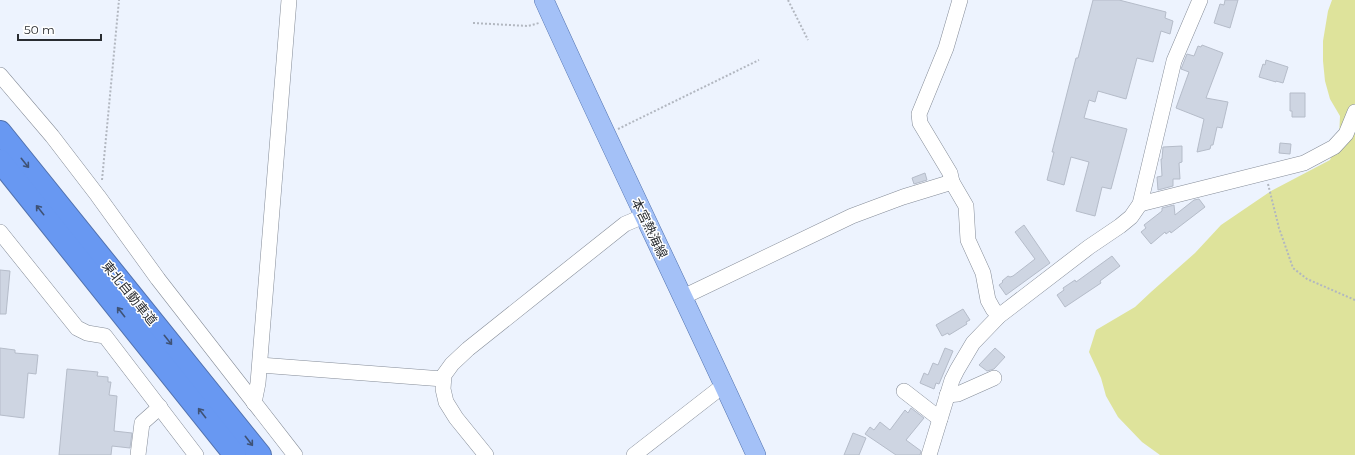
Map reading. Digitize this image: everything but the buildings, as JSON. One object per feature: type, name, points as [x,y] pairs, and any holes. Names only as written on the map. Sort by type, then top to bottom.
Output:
[{"type":"highway","name":"東北自動車道","points":[[0,132],[260,455]]},
{"type":"highway","name":"東北自動車道","points":[[0,162],[235,455]]},
{"type":"main road","name":"本宮熱海線","points":[[548,8],[756,455]]},
{"type":"street","points":[[254,403],[260,365],[289,0]]},
{"type":"street","points":[[960,0],[946,48],[919,114],[920,123],[950,173],[952,182],[966,206],[968,240],[983,273],[988,300],[999,316]]},
{"type":"street","points":[[929,455],[947,395],[957,370],[974,343],[999,316],[1120,226],[1131,217],[1140,204],[1174,61],[1200,0]]},
{"type":"street","points":[[0,75],[52,136],[98,196],[158,279],[295,455]]},
{"type":"street","points":[[1140,204],[1304,163],[1334,147],[1346,134],[1355,112]]},
{"type":"street","points":[[683,297],[852,216],[903,197],[952,182]]},
{"type":"street","points":[[486,455],[456,418],[446,402],[443,390],[444,375],[452,364],[468,349],[625,224],[644,216]]},
{"type":"street","points":[[0,232],[77,328],[87,333],[105,336],[196,455]]},
{"type":"street","points":[[260,365],[443,379]]},
{"type":"street","points":[[947,395],[958,394],[994,378]]},
{"type":"street","points":[[634,455],[724,385]]},
{"type":"street","points":[[904,391],[940,419]]},
{"type":"street","points":[[138,455],[142,423],[160,407]]},
{"type":"path","points":[[98,196],[101,189],[119,0]]},
{"type":"path","points":[[788,0],[808,40]]},
{"type":"path","points":[[473,23],[528,26],[542,22],[548,8]]},
{"type":"path","points":[[606,135],[759,60]]},
{"type":"path","points":[[1266,173],[1279,228],[1293,268],[1307,279],[1355,300]]},
{"type":"green space","points":[[1332,0],[1355,0],[1355,455],[1160,455],[1142,442],[1118,417],[1106,396],[1101,378],[1089,352],[1096,330],[1135,307],[1195,253],[1221,225],[1271,191],[1330,160],[1339,139],[1340,116],[1330,99],[1325,81],[1323,61],[1323,41],[1328,11]]}]
